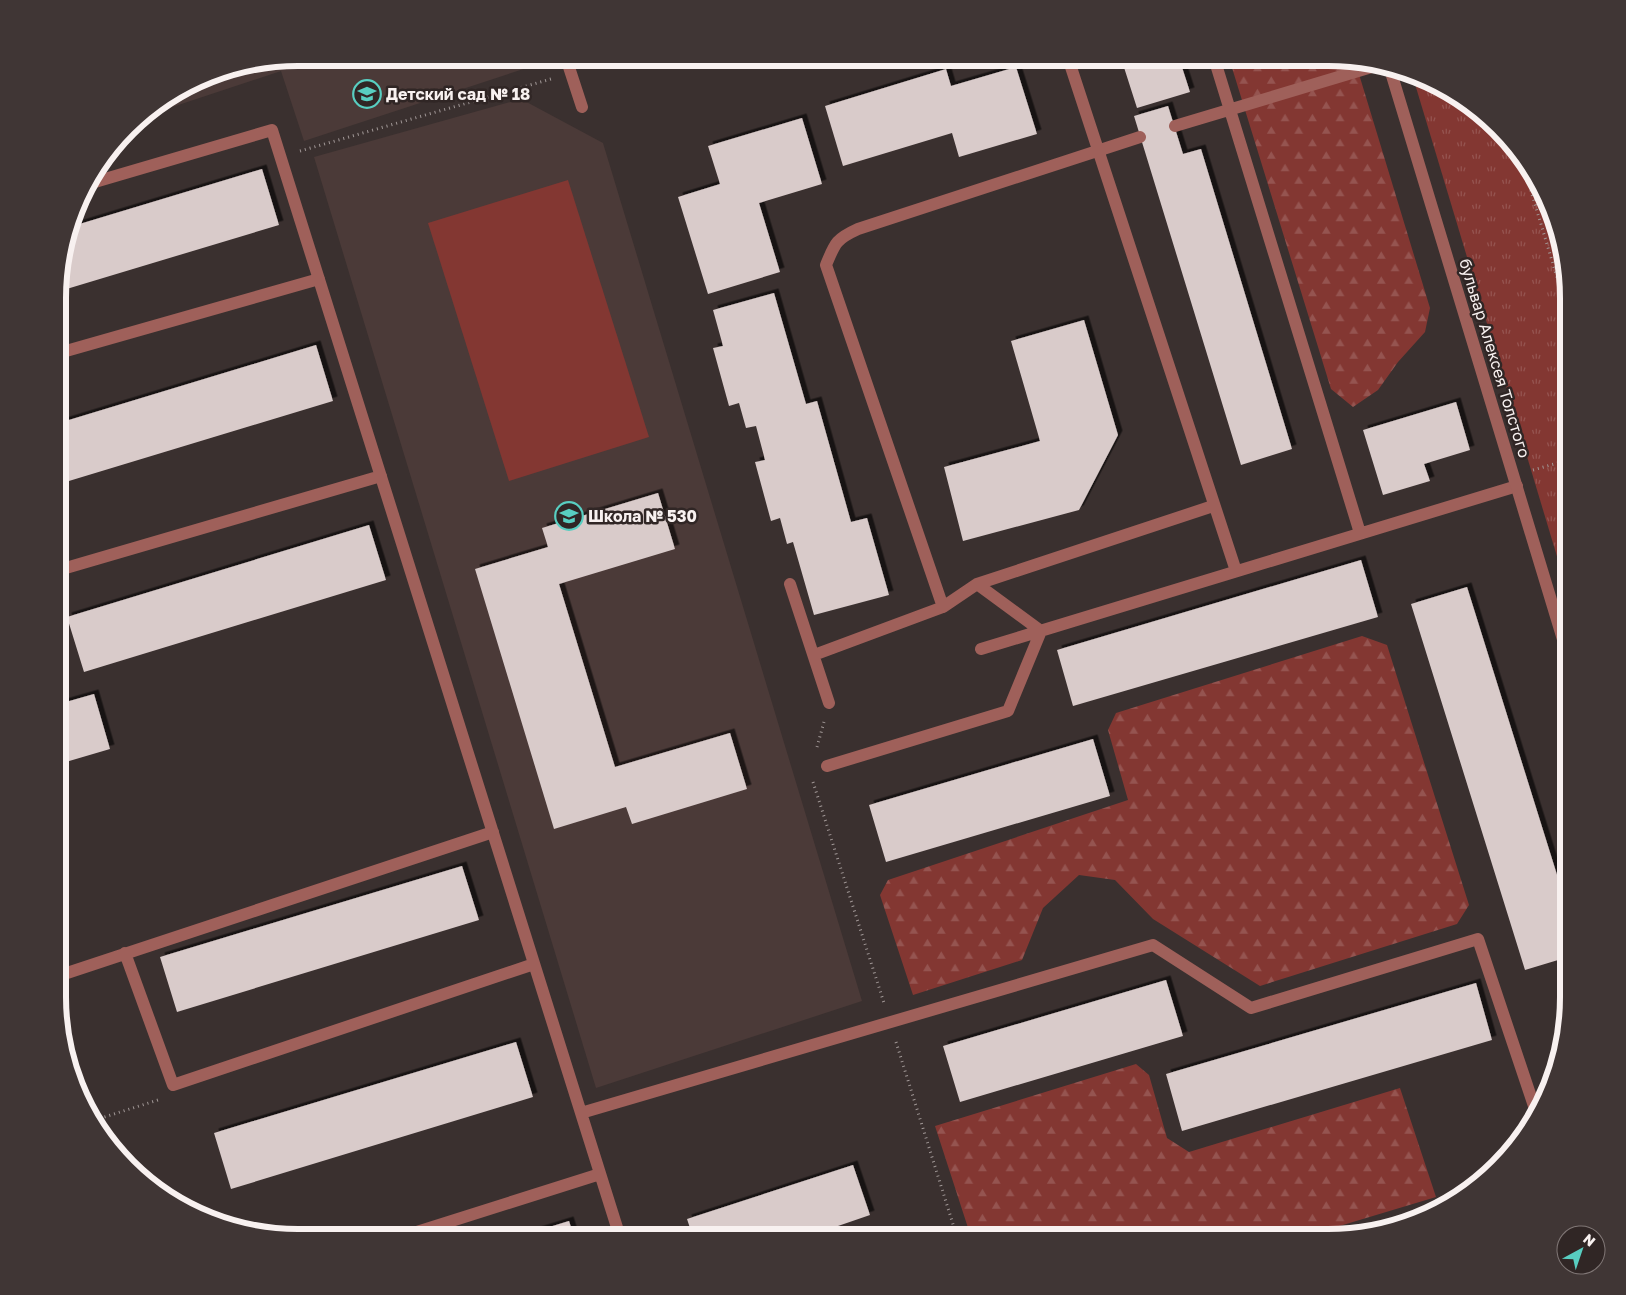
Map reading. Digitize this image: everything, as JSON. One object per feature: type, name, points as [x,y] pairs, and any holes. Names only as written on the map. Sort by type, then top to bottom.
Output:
[{"type":"street","points":[[569,66],[582,107]]},
{"type":"street","points":[[1071,66],[1236,572]]},
{"type":"street","points":[[1216,66],[1360,534]]},
{"type":"street","points":[[1175,126],[1364,69]]},
{"type":"street","name":"бульвар Алексея Толстого","points":[[1392,76],[1560,630]]},
{"type":"street","points":[[98,181],[272,130],[617,1229]]},
{"type":"street","points":[[943,607],[826,265],[834,246],[842,236],[858,229],[1140,137]]},
{"type":"street","points":[[66,351],[319,279]]},
{"type":"street","points":[[66,568],[381,476]]},
{"type":"street","points":[[981,649],[1516,486]]},
{"type":"street","points":[[814,655],[943,607],[977,584],[1213,506]]},
{"type":"street","points":[[790,584],[829,703]]},
{"type":"street","points":[[977,584],[1042,631]]},
{"type":"street","points":[[827,766],[1008,711],[1042,631]]},
{"type":"street","points":[[66,973],[492,832]]},
{"type":"street","points":[[581,1112],[1153,944],[1251,1008],[1478,939],[1533,1104]]},
{"type":"street","points":[[125,954],[173,1085],[534,964]]},
{"type":"street","points":[[426,1229],[600,1174]]},
{"type":"path","points":[[296,152],[557,77]]},
{"type":"path","points":[[1528,180],[1559,284]]},
{"type":"path","points":[[1526,472],[1560,462]]},
{"type":"path","points":[[815,755],[829,703]]},
{"type":"path","points":[[827,766],[810,772],[955,1229]]},
{"type":"path","points":[[101,1118],[158,1100],[173,1085]]},
{"type":"shaded area","name":"Детский сад № 18","points":[[299,66],[533,66],[304,141],[281,71],[162,110],[182,97],[210,84],[239,74],[268,68]]},
{"type":"shaded area","name":"Школа № 530","points":[[521,99],[603,143],[862,1001],[596,1088],[314,157]]},
{"type":"green space","points":[[1231,66],[1357,68],[1430,308],[1425,332],[1398,362],[1378,390],[1353,407],[1331,389]]},
{"type":"green space","points":[[1415,84],[1444,97],[1469,114],[1502,145],[1529,182],[1542,210],[1552,239],[1558,268],[1560,299],[1560,566]]},
{"type":"green space","points":[[568,180],[649,437],[509,481],[428,223]]},
{"type":"green space","points":[[1362,636],[1387,645],[1469,905],[1457,924],[1260,986],[1153,919],[1115,880],[1079,875],[1043,908],[1022,960],[913,995],[880,895],[888,880],[1128,800],[1108,730],[1116,713]]},
{"type":"green space","points":[[1136,1064],[1149,1075],[1167,1138],[1189,1152],[1400,1088],[1436,1197],[1330,1229],[968,1229],[935,1126]]},
{"type":"building","points":[[1124,66],[1182,66],[1190,92],[1137,108]]},
{"type":"building","points":[[1016,67],[1037,134],[959,157],[952,133],[843,166],[825,106],[946,69],[951,86]]},
{"type":"building","points":[[1168,106],[1183,154],[1201,149],[1292,449],[1241,465],[1134,116]]},
{"type":"building","points":[[802,118],[822,184],[759,203],[780,272],[708,294],[678,197],[720,184],[708,146]]},
{"type":"building","points":[[262,169],[279,225],[67,289],[68,268],[79,224]]},
{"type":"building","points":[[774,293],[806,404],[817,401],[851,522],[867,518],[889,595],[814,615],[793,542],[787,544],[780,518],[771,521],[755,462],[765,460],[756,426],[746,428],[739,403],[729,406],[713,348],[723,346],[713,310]]},
{"type":"building","points":[[1084,320],[1118,435],[1079,510],[963,541],[944,467],[1040,441],[1011,341]]},
{"type":"building","points":[[316,345],[333,401],[66,482],[66,421]]},
{"type":"building","points":[[1456,402],[1470,450],[1424,464],[1430,481],[1383,495],[1363,430]]},
{"type":"building","points":[[658,493],[675,549],[559,584],[615,767],[730,733],[747,789],[632,824],[626,807],[554,829],[475,569],[548,547],[542,528]]},
{"type":"building","points":[[369,525],[386,580],[84,672],[67,617]]},
{"type":"building","points":[[1361,560],[1378,617],[1073,706],[1057,650]]},
{"type":"building","points":[[1467,587],[1560,884],[1560,959],[1525,970],[1411,604]]},
{"type":"building","points":[[94,694],[110,749],[66,762],[66,702]]},
{"type":"building","points":[[1093,739],[1110,796],[886,862],[869,805]]},
{"type":"building","points":[[462,866],[479,920],[177,1012],[160,957]]},
{"type":"building","points":[[1166,980],[1183,1036],[960,1102],[943,1046]]},
{"type":"building","points":[[1476,983],[1492,1040],[1182,1131],[1166,1074]]},
{"type":"building","points":[[516,1042],[533,1097],[231,1189],[214,1133]]},
{"type":"building","points":[[853,1165],[870,1215],[829,1229],[690,1229],[687,1219]]},
{"type":"building","points":[[569,1221],[572,1229],[543,1229]]},
{"type":"place","name":"Детский сад № 18","points":[[367,94]]},
{"type":"place","name":"Школа № 530","points":[[569,516]]}]
